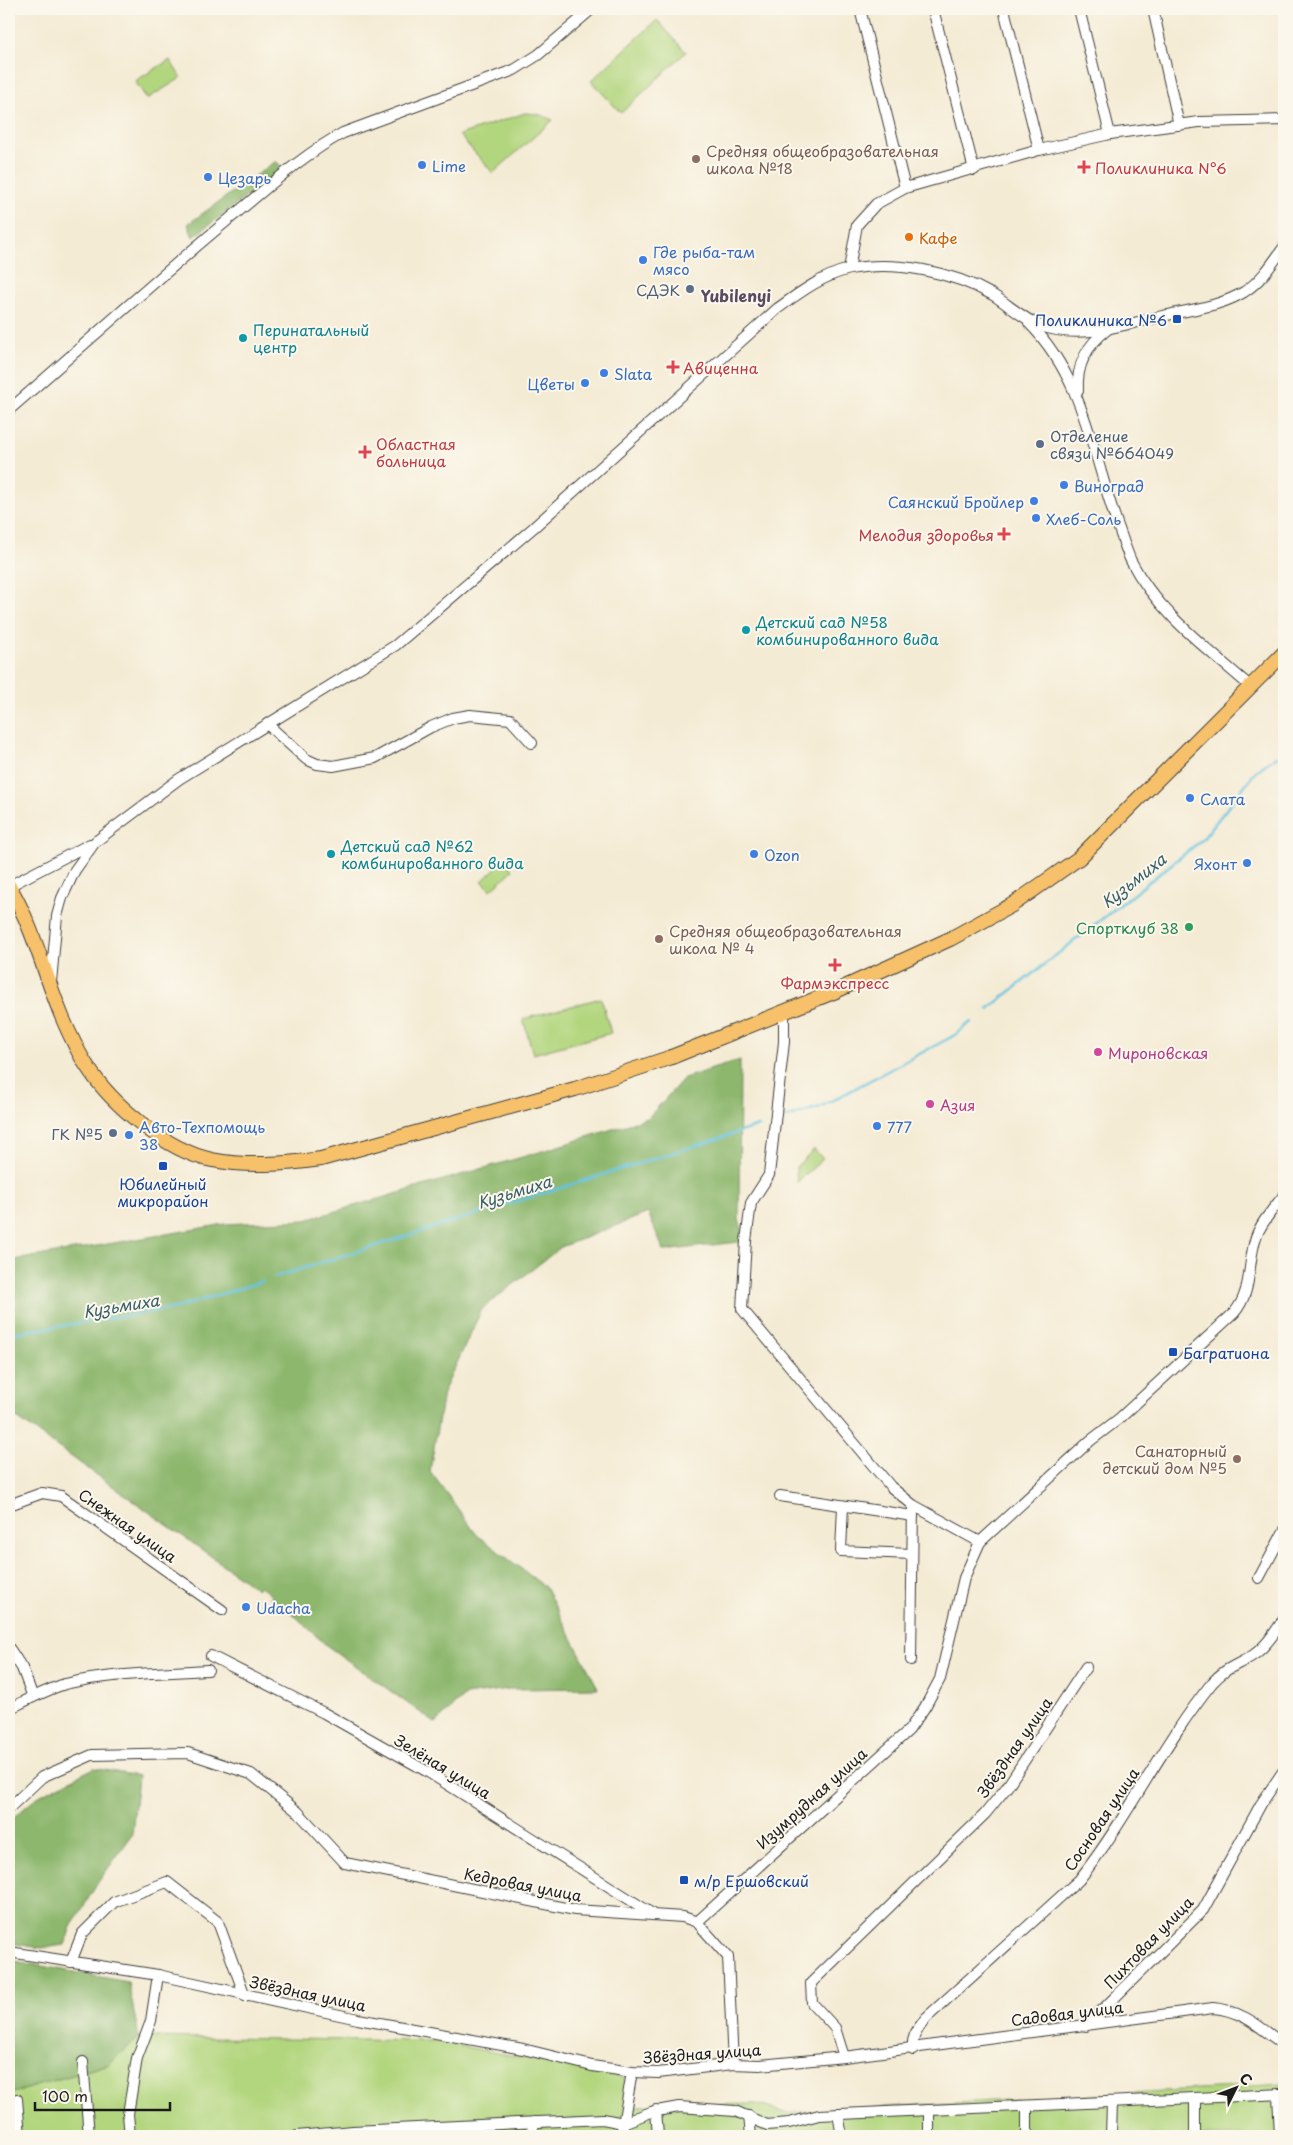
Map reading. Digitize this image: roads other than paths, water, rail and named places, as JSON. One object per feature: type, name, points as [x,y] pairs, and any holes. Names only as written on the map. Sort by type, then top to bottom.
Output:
[{"type":"main road","points":[[9,886],[31,929],[66,1026],[88,1067],[104,1088],[124,1107],[149,1128],[180,1148],[211,1159],[248,1164],[284,1164],[321,1159],[575,1089],[669,1058],[784,1013],[941,944],[1045,884],[1079,858],[1284,653]]},
{"type":"street","points":[[9,410],[209,236],[292,167],[330,140],[343,133],[514,70],[538,55],[592,9]]},
{"type":"street","points":[[860,9],[905,188]]},
{"type":"street","points":[[933,9],[974,170]]},
{"type":"street","points":[[1004,9],[1039,150]]},
{"type":"street","points":[[1079,9],[1110,134]]},
{"type":"street","points":[[1153,9],[1179,125]]},
{"type":"street","points":[[849,269],[857,225],[876,204],[905,188],[974,170],[1039,150],[1110,134],[1199,122],[1284,120]]},
{"type":"street","points":[[9,886],[95,842],[154,796],[404,638],[526,534],[777,309],[810,286],[849,269],[876,267],[906,268],[943,275],[993,295],[1022,316],[1040,326],[1060,330],[1108,329],[1228,300],[1255,284],[1284,247]]},
{"type":"street","points":[[1022,316],[1055,354],[1069,376],[1079,399],[1130,559],[1141,579],[1167,611],[1251,687]]},
{"type":"street","points":[[1079,399],[1077,382],[1081,364],[1096,338],[1108,329]]},
{"type":"street","points":[[267,724],[306,759],[317,764],[334,766],[374,758],[431,727],[453,718],[470,715],[510,719],[532,743]]},
{"type":"street","points":[[51,985],[57,916],[62,898],[75,870],[95,842]]},
{"type":"street","points":[[784,1013],[784,1042],[769,1175],[751,1203],[746,1241],[742,1309],[890,1487],[913,1506],[980,1542],[1090,1441],[1120,1418],[1234,1313],[1242,1303],[1247,1291],[1257,1235],[1284,1195]]},
{"type":"street","name":"Снежная улица","points":[[9,1505],[42,1493],[61,1496],[222,1610]]},
{"type":"street","points":[[780,1496],[913,1516]]},
{"type":"street","points":[[843,1506],[841,1551],[912,1554]]},
{"type":"street","points":[[912,1660],[913,1506]]},
{"type":"street","points":[[1259,1578],[1284,1531]]},
{"type":"street","name":"Изумрудная улица","points":[[697,1922],[909,1730],[925,1708],[940,1679],[964,1578],[980,1542]]},
{"type":"street","name":"Сосновая улица","points":[[913,2050],[912,2040],[915,2032],[931,2014],[1079,1880],[1095,1860],[1171,1741],[1211,1685],[1228,1667],[1254,1655],[1284,1618]]},
{"type":"street","points":[[9,1648],[22,1668],[33,1697]]},
{"type":"street","name":"Зелёная улица","points":[[211,1656],[324,1713],[428,1772],[652,1914]]},
{"type":"street","name":"Звёздная улица","points":[[9,1952],[158,1975],[245,1996],[632,2072],[658,2073],[733,2064],[760,2065],[844,2057],[835,2028],[812,2003],[811,1983],[986,1814],[1007,1787],[1086,1667]]},
{"type":"street","points":[[9,1710],[33,1697],[64,1685],[103,1677],[208,1670]]},
{"type":"street","name":"Кедровая улица","points":[[9,1808],[42,1777],[92,1755],[188,1753],[251,1774],[298,1812],[345,1863],[575,1910],[683,1917],[697,1922]]},
{"type":"street","name":"Пихтовая улица","points":[[1086,2026],[1203,1910],[1261,1804],[1284,1770]]},
{"type":"street","points":[[71,1962],[82,1934],[114,1902],[167,1882],[218,1922],[245,1996]]},
{"type":"street","points":[[697,1922],[728,1957],[733,2064]]},
{"type":"street","points":[[130,2136],[128,2114],[137,2058],[151,2021],[158,1975]]},
{"type":"street","name":"Садовая улица","points":[[844,2057],[913,2050],[1212,2008],[1227,2009],[1242,2015],[1284,2045]]},
{"type":"street","points":[[83,2062],[89,2136]]},
{"type":"street","points":[[620,2136],[632,2072]]},
{"type":"street","points":[[297,2136],[438,2132],[534,2122],[603,2119],[623,2124],[656,2110],[679,2107],[735,2111],[767,2125],[789,2123],[819,2115],[1281,2094],[1280,2136]]},
{"type":"street","points":[[1194,2136],[1195,2098]]},
{"type":"street","points":[[17,2099],[20,2136]]},
{"type":"street","points":[[1111,2136],[1112,2102]]},
{"type":"street","points":[[1027,2106],[1027,2136]]},
{"type":"street","points":[[656,2110],[658,2136]]},
{"type":"street","points":[[929,2136],[930,2110]]},
{"type":"street","points":[[838,2114],[842,2136]]},
{"type":"street","points":[[749,2116],[751,2136]]},
{"type":"street","points":[[530,2136],[534,2122]]},
{"type":"waterway","name":"Кузьмиха","points":[[988,1009],[1202,840],[1256,771],[1277,756]]},
{"type":"waterway","name":"Кузьмиха","points":[[786,1118],[820,1107],[955,1035],[971,1022]]},
{"type":"waterway","name":"Кузьмиха","points":[[275,1277],[759,1126]]},
{"type":"waterway","name":"Кузьмиха","points":[[9,1334],[176,1308],[263,1281]]},
{"type":"place","name":"Средняя общеобразовательная школа №18","points":[[696,159]]},
{"type":"place","name":"Lime","points":[[422,165]]},
{"type":"place","name":"Поликлиника N°6","points":[[1084,167]]},
{"type":"place","name":"Цезарь","points":[[208,177]]},
{"type":"place","name":"Кафе","points":[[909,237]]},
{"type":"place","name":"Где рыба-там мясо","points":[[643,260]]},
{"type":"place","name":"СДЭК","points":[[690,289]]},
{"type":"place","name":"Поликлиника №6","points":[[1177,319]]},
{"type":"place","name":"Перинатальный центр","points":[[243,338]]},
{"type":"place","name":"Авиценна","points":[[673,367]]},
{"type":"place","name":"Slata","points":[[604,373]]},
{"type":"place","name":"Цветы","points":[[585,383]]},
{"type":"place","name":"Отделение связи №664049","points":[[1040,444]]},
{"type":"place","name":"Областная больница","points":[[365,452]]},
{"type":"place","name":"Виноград","points":[[1064,485]]},
{"type":"place","name":"Саянский Бройлер","points":[[1034,501]]},
{"type":"place","name":"Хлеб-Соль","points":[[1036,518]]},
{"type":"place","name":"Мелодия здоровья","points":[[1004,534]]},
{"type":"place","name":"Детский сад №58 комбинированного вида","points":[[746,630]]},
{"type":"place","name":"Слата","points":[[1190,798]]},
{"type":"place","name":"Детский сад №62 комбинированного вида","points":[[331,854]]},
{"type":"place","name":"Ozon","points":[[754,854]]},
{"type":"place","name":"Яхонт","points":[[1247,863]]},
{"type":"place","name":"Спортклуб 38","points":[[1189,927]]},
{"type":"place","name":"Средняя общеобразовательная школа № 4","points":[[659,939]]},
{"type":"place","name":"Фармэкспресс","points":[[835,965]]},
{"type":"place","name":"Мироновская","points":[[1098,1052]]},
{"type":"place","name":"Азия","points":[[930,1104]]},
{"type":"place","name":"777","points":[[877,1126]]},
{"type":"place","name":"ГК №5","points":[[113,1133]]},
{"type":"place","name":"Авто-Техпомощь 38","points":[[129,1135]]},
{"type":"place","name":"Юбилейный микрорайон","points":[[163,1166]]},
{"type":"place","name":"Багратиона","points":[[1173,1352]]},
{"type":"place","name":"Санаторный детский дом №5","points":[[1237,1459]]},
{"type":"place","name":"Udacha","points":[[246,1607]]},
{"type":"place","name":"м/р Ершовский","points":[[684,1880]]},
{"type":"district","name":"Yubilenyi","points":[[736,295]]}]
